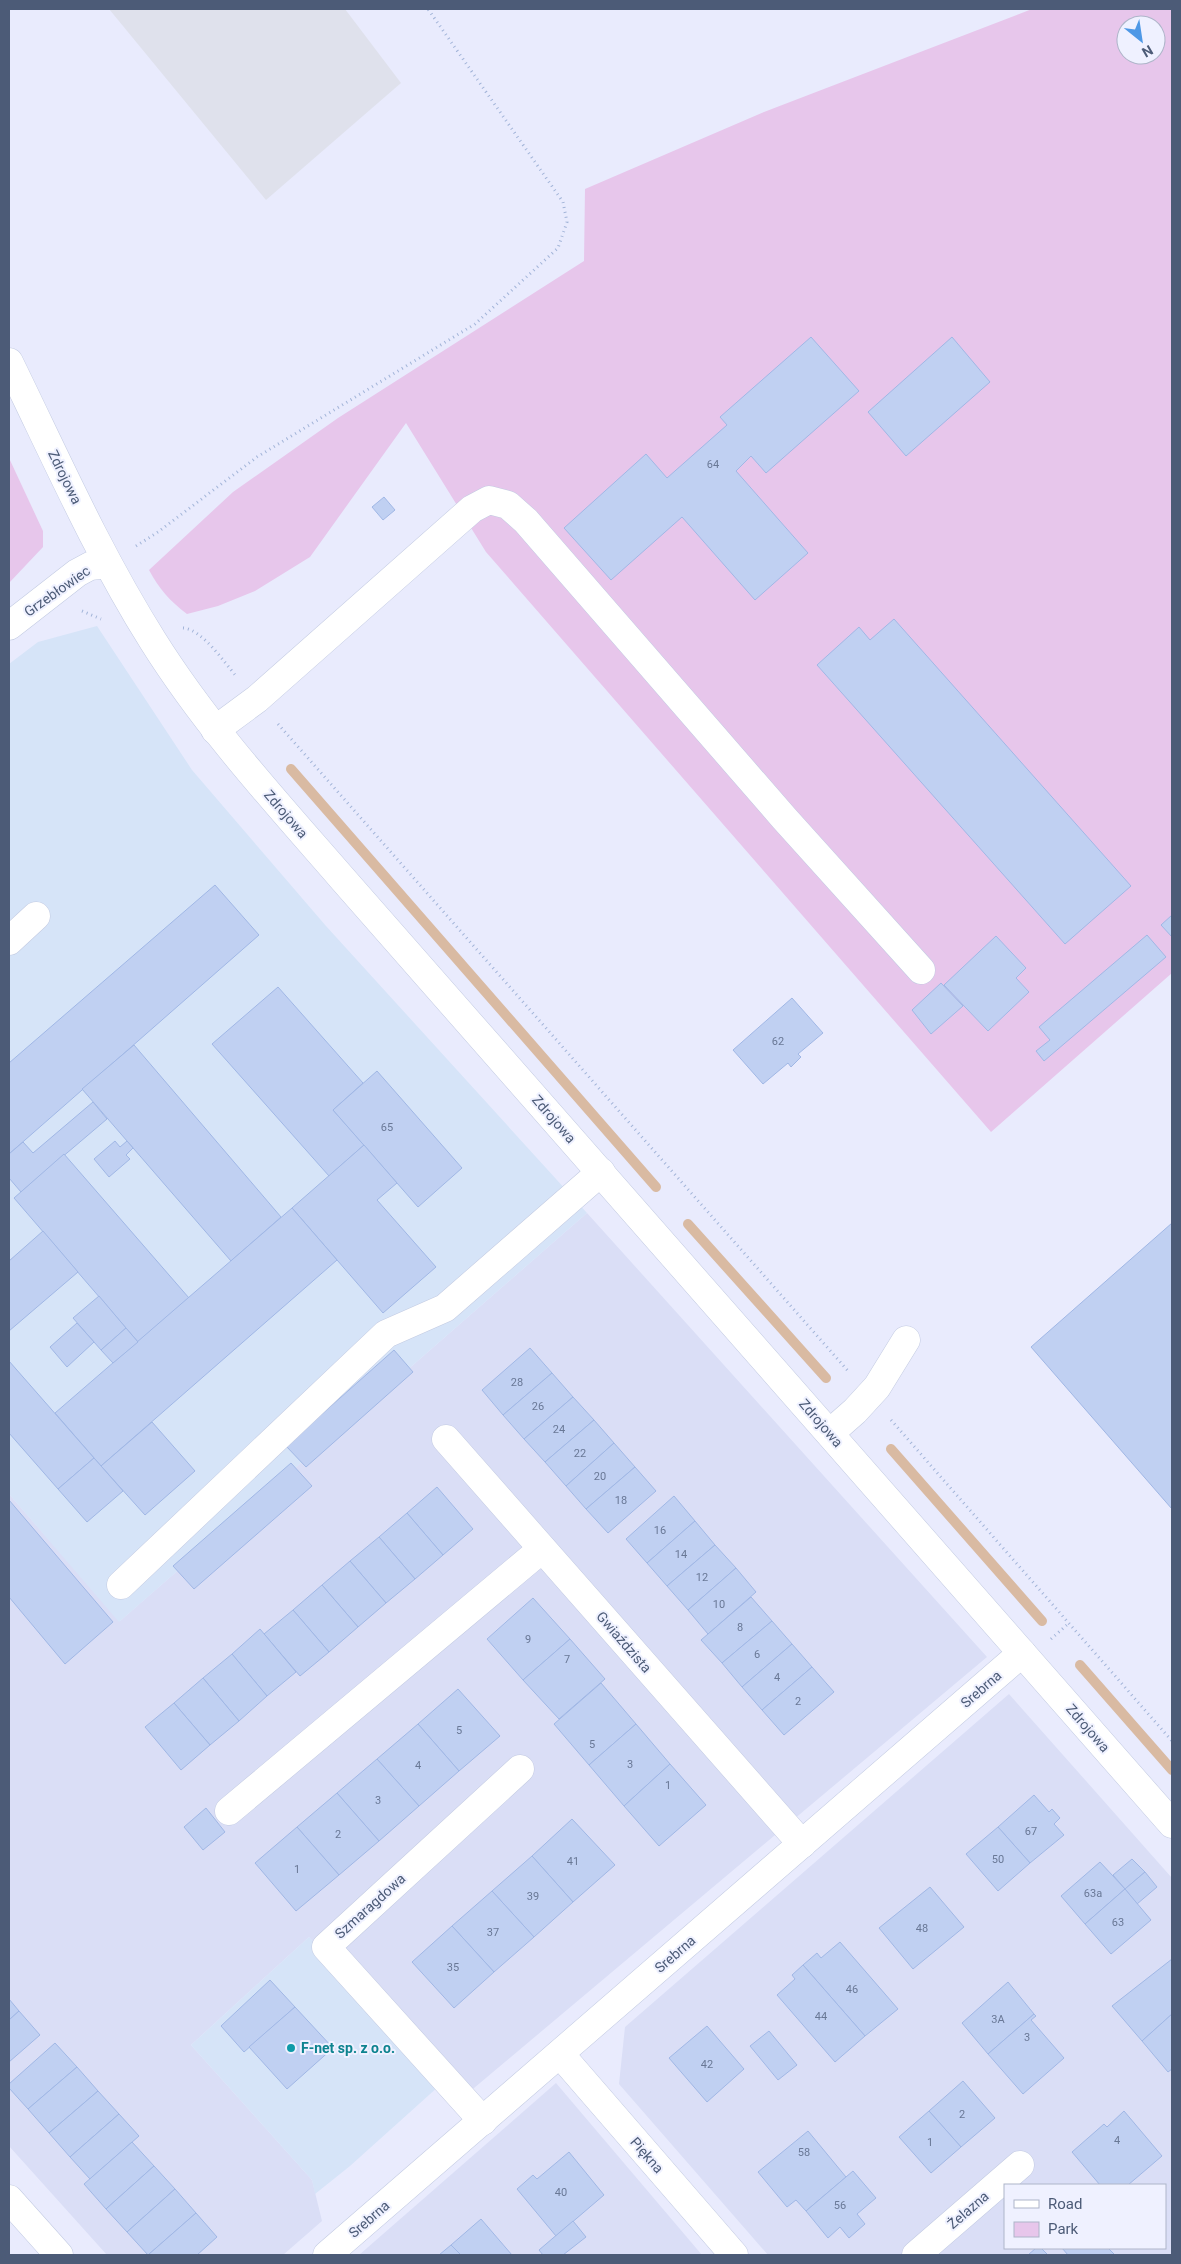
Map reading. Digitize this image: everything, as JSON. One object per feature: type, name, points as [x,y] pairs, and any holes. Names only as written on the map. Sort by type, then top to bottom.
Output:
[{"type":"street","name":"Zdrojowa","points":[[9,362],[108,564],[153,642],[215,730],[257,781],[1172,1824]]},
{"type":"street","points":[[215,730],[257,699],[472,508],[489,500],[508,505],[526,521],[784,818],[921,970]]},
{"type":"street","name":"Grzebłowiec","points":[[9,626],[77,573],[90,566],[108,564]]},
{"type":"street","points":[[9,941],[36,916]]},
{"type":"street","points":[[121,1585],[386,1334],[445,1308],[601,1172]]},
{"type":"street","points":[[830,1433],[869,1396],[906,1340]]},
{"type":"street","name":"Gwiaździsta","points":[[446,1439],[802,1844]]},
{"type":"street","points":[[229,1811],[542,1548]]},
{"type":"street","name":"Srebrna","points":[[327,2255],[1022,1653]]},
{"type":"street","name":"Szmaragdowa","points":[[483,2120],[326,1947],[520,1769]]},
{"type":"street","name":"Piękna","points":[[560,2054],[734,2255]]},
{"type":"street","name":"Żelazna","points":[[916,2255],[1020,2165]]},
{"type":"street","points":[[9,2199],[59,2255]]},
{"type":"path","points":[[108,564],[158,532],[257,457],[475,324],[558,248],[567,222],[563,202],[428,9]]},
{"type":"path","points":[[76,611],[91,614],[106,624]]},
{"type":"path","points":[[178,628],[190,628],[200,635],[1172,1741]]},
{"type":"shaded area","points":[[109,9],[345,9],[401,83],[266,200]]},
{"type":"shaded area","points":[[97,626],[192,770],[326,926],[587,1213],[119,1622],[9,1494],[9,664],[38,642]]},
{"type":"shaded area","points":[[587,1213],[987,1657],[455,2104],[309,1937],[191,2045],[312,2180],[322,2221],[283,2255],[107,2255],[9,2146],[9,1494],[120,1621]]},
{"type":"shaded area","points":[[1009,1694],[1172,1878],[1172,2255],[768,2255],[619,2084],[625,2027]]},
{"type":"shaded area","points":[[309,1937],[439,2086],[350,2166],[315,2194],[312,2180],[191,2045]]},
{"type":"shaded area","points":[[556,2083],[702,2255],[359,2255]]},
{"type":"green space","points":[[1032,9],[1172,9],[1172,973],[991,1132],[486,552],[406,423],[310,557],[255,591],[218,606],[187,614],[165,594],[149,570],[233,492],[338,418],[584,261],[585,189],[764,112]]},
{"type":"green space","points":[[9,458],[43,531],[43,547],[9,583]]},
{"type":"building","points":[[811,337],[859,391],[766,473],[751,456],[736,471],[808,553],[755,600],[682,517],[611,580],[564,528],[646,454],[667,478],[727,425],[720,417]]},
{"type":"building","points":[[952,337],[990,382],[906,456],[868,412]]},
{"type":"building","points":[[384,497],[395,510],[383,520],[372,507]]},
{"type":"building","points":[[894,619],[1131,886],[1065,944],[817,665],[859,627],[870,640]]},
{"type":"building","points":[[215,885],[259,935],[9,1154],[9,1063]]},
{"type":"building","points":[[1172,915],[1172,937],[1161,925]]},
{"type":"building","points":[[1147,935],[1166,957],[1044,1061],[1036,1051],[1050,1040],[1039,1027]]},
{"type":"building","points":[[996,936],[1026,968],[1016,978],[1029,992],[988,1031],[944,985]]},
{"type":"building","points":[[941,983],[963,1006],[931,1034],[912,1010]]},
{"type":"building","points":[[278,987],[363,1083],[333,1110],[364,1145],[329,1176],[212,1044]]},
{"type":"building","points":[[792,998],[823,1033],[798,1054],[801,1057],[791,1067],[788,1063],[763,1084],[733,1050]]},
{"type":"building","points":[[134,1045],[281,1217],[231,1261],[82,1089]]},
{"type":"building","points":[[377,1071],[462,1168],[418,1207],[333,1110]]},
{"type":"building","points":[[93,1102],[107,1119],[21,1192],[9,1178],[9,1154],[23,1142],[33,1153]]},
{"type":"building","points":[[115,1141],[120,1147],[127,1141],[133,1148],[126,1155],[130,1159],[109,1177],[94,1159]]},
{"type":"building","points":[[364,1145],[397,1183],[377,1200],[436,1267],[383,1313],[292,1208]]},
{"type":"building","points":[[64,1154],[189,1298],[138,1342],[14,1198]]},
{"type":"building","points":[[292,1208],[337,1260],[101,1466],[55,1413]]},
{"type":"building","points":[[1172,1223],[1172,1509],[1031,1347]]},
{"type":"building","points":[[43,1231],[78,1272],[9,1331],[9,1261]]},
{"type":"building","points":[[99,1296],[126,1328],[101,1350],[73,1318]]},
{"type":"building","points":[[77,1323],[94,1342],[67,1367],[50,1347]]},
{"type":"building","points":[[126,1328],[138,1342],[113,1363],[101,1350]]},
{"type":"building","points":[[530,1348],[552,1373],[503,1415],[482,1390]]},
{"type":"building","points":[[394,1350],[413,1372],[306,1467],[286,1446]]},
{"type":"building","points":[[9,1361],[94,1458],[58,1489],[9,1433]]},
{"type":"building","points":[[552,1373],[573,1397],[524,1439],[503,1415]]},
{"type":"building","points":[[573,1397],[594,1420],[545,1462],[524,1439]]},
{"type":"building","points":[[594,1420],[614,1443],[566,1486],[545,1462]]},
{"type":"building","points":[[152,1422],[195,1471],[145,1515],[101,1466]]},
{"type":"building","points":[[614,1443],[635,1467],[586,1509],[566,1486]]},
{"type":"building","points":[[94,1458],[123,1491],[87,1522],[58,1489]]},
{"type":"building","points":[[291,1463],[312,1486],[194,1589],[173,1566]]},
{"type":"building","points":[[635,1467],[656,1491],[608,1533],[586,1509]]},
{"type":"building","points":[[437,1487],[473,1529],[443,1555],[407,1513]]},
{"type":"building","points":[[674,1496],[695,1521],[647,1563],[626,1539]]},
{"type":"building","points":[[9,1500],[113,1622],[65,1664],[9,1597]]},
{"type":"building","points":[[407,1513],[443,1555],[415,1579],[379,1537]]},
{"type":"building","points":[[695,1521],[715,1545],[667,1586],[647,1563]]},
{"type":"building","points":[[379,1537],[415,1579],[386,1603],[350,1561]]},
{"type":"building","points":[[715,1545],[736,1568],[688,1610],[667,1586]]},
{"type":"building","points":[[350,1561],[386,1603],[358,1627],[322,1585]]},
{"type":"building","points":[[736,1568],[756,1592],[708,1634],[688,1610]]},
{"type":"building","points":[[322,1585],[358,1627],[329,1652],[293,1610]]},
{"type":"building","points":[[751,1597],[772,1621],[722,1663],[701,1640]]},
{"type":"building","points":[[533,1598],[570,1639],[523,1680],[487,1639]]},
{"type":"building","points":[[293,1610],[329,1652],[300,1676],[264,1634]]},
{"type":"building","points":[[772,1621],[792,1644],[742,1687],[722,1663]]},
{"type":"building","points":[[260,1629],[296,1672],[267,1696],[232,1654]]},
{"type":"building","points":[[570,1639],[605,1679],[559,1719],[523,1680]]},
{"type":"building","points":[[792,1644],[812,1667],[762,1710],[742,1687]]},
{"type":"building","points":[[232,1654],[267,1696],[239,1721],[203,1678]]},
{"type":"building","points":[[812,1667],[834,1692],[784,1735],[762,1710]]},
{"type":"building","points":[[203,1678],[239,1721],[210,1745],[174,1703]]},
{"type":"building","points":[[601,1683],[636,1724],[589,1765],[554,1724]]},
{"type":"building","points":[[458,1689],[500,1736],[459,1771],[418,1724]]},
{"type":"building","points":[[174,1703],[210,1745],[181,1770],[145,1727]]},
{"type":"building","points":[[418,1724],[459,1771],[419,1806],[377,1759]]},
{"type":"building","points":[[636,1724],[670,1764],[624,1806],[589,1765]]},
{"type":"building","points":[[377,1759],[419,1806],[379,1841],[337,1793]]},
{"type":"building","points":[[670,1764],[706,1805],[659,1846],[624,1806]]},
{"type":"building","points":[[337,1793],[379,1841],[339,1875],[297,1827]]},
{"type":"building","points":[[1034,1795],[1049,1812],[1052,1809],[1060,1818],[1054,1824],[1064,1835],[1030,1863],[998,1827]]},
{"type":"building","points":[[206,1808],[225,1832],[203,1850],[184,1827]]},
{"type":"building","points":[[572,1819],[615,1865],[573,1902],[532,1856]]},
{"type":"building","points":[[297,1827],[339,1875],[296,1911],[255,1863]]},
{"type":"building","points":[[998,1827],[1030,1863],[998,1891],[966,1854]]},
{"type":"building","points":[[532,1856],[573,1902],[534,1937],[492,1891]]},
{"type":"building","points":[[1132,1859],[1145,1872],[1125,1889],[1113,1875]]},
{"type":"building","points":[[1100,1862],[1125,1889],[1085,1924],[1061,1896]]},
{"type":"building","points":[[1145,1872],[1157,1887],[1137,1904],[1125,1889]]},
{"type":"building","points":[[930,1887],[964,1927],[913,1969],[879,1928]]},
{"type":"building","points":[[1125,1889],[1151,1920],[1111,1954],[1085,1924]]},
{"type":"building","points":[[492,1891],[534,1937],[494,1972],[452,1926]]},
{"type":"building","points":[[452,1926],[494,1972],[454,2008],[412,1962]]},
{"type":"building","points":[[840,1942],[898,2009],[865,2036],[803,1965],[817,1953],[821,1958]]},
{"type":"building","points":[[1172,1959],[1172,2014],[1142,2041],[1112,2006]]},
{"type":"building","points":[[803,1965],[865,2036],[835,2062],[777,1995],[795,1979],[792,1975]]},
{"type":"building","points":[[270,1980],[295,2007],[244,2052],[221,2026]]},
{"type":"building","points":[[1008,1982],[1034,2014],[988,2054],[962,2023]]},
{"type":"building","points":[[9,1999],[19,2011],[9,2020]]},
{"type":"building","name":"F-net sp. z o.o.","points":[[295,2007],[333,2048],[287,2089],[249,2047]]},
{"type":"building","points":[[19,2011],[40,2035],[9,2062],[9,2020]]},
{"type":"building","points":[[1034,2014],[1036,2016],[1031,2020],[1064,2058],[1023,2094],[988,2054]]},
{"type":"building","points":[[1172,2014],[1172,2069],[1168,2072],[1142,2041]]},
{"type":"building","points":[[707,2026],[744,2069],[707,2102],[669,2058]]},
{"type":"building","points":[[769,2031],[797,2065],[778,2080],[750,2046]]},
{"type":"building","points":[[55,2043],[77,2067],[28,2109],[9,2088],[9,2084]]},
{"type":"building","points":[[77,2067],[98,2091],[49,2133],[28,2109]]},
{"type":"building","points":[[963,2081],[995,2118],[961,2147],[929,2111]]},
{"type":"building","points":[[98,2091],[119,2114],[70,2157],[49,2133]]},
{"type":"building","points":[[929,2111],[961,2147],[931,2173],[899,2137]]},
{"type":"building","points":[[1124,2111],[1162,2156],[1129,2184],[1099,2184],[1072,2152],[1104,2124],[1107,2127]]},
{"type":"building","points":[[119,2114],[139,2136],[90,2179],[70,2157]]},
{"type":"building","points":[[808,2131],[846,2177],[806,2211],[796,2200],[787,2207],[758,2172]]},
{"type":"building","points":[[132,2142],[154,2166],[106,2209],[84,2184]]},
{"type":"building","points":[[569,2152],[604,2195],[556,2236],[517,2189],[533,2175],[537,2179]]},
{"type":"building","points":[[154,2166],[175,2189],[127,2232],[106,2209]]},
{"type":"building","points":[[853,2171],[876,2198],[857,2214],[865,2224],[849,2238],[840,2227],[828,2238],[806,2211]]},
{"type":"building","points":[[175,2189],[196,2213],[148,2255],[127,2232]]},
{"type":"building","points":[[196,2213],[217,2237],[197,2255],[148,2255]]},
{"type":"building","points":[[481,2219],[512,2255],[461,2255],[451,2245]]},
{"type":"building","points":[[573,2221],[586,2237],[563,2255],[543,2255],[539,2250]]},
{"type":"building","points":[[451,2245],[461,2255],[439,2255]]},
{"type":"building","points":[[1035,2249],[1042,2249],[1048,2255],[1028,2255]]},
{"type":"building","points":[[1063,2249],[1109,2249],[1115,2255],[1068,2255]]},
{"type":"waterway","points":[[291,769],[656,1187]]},
{"type":"waterway","points":[[688,1224],[826,1378]]},
{"type":"waterway","points":[[891,1449],[1042,1621]]},
{"type":"waterway","points":[[1080,1665],[1172,1770]]},
{"type":"place","name":"F-net sp. z o.o.","points":[[291,2048]]}]
